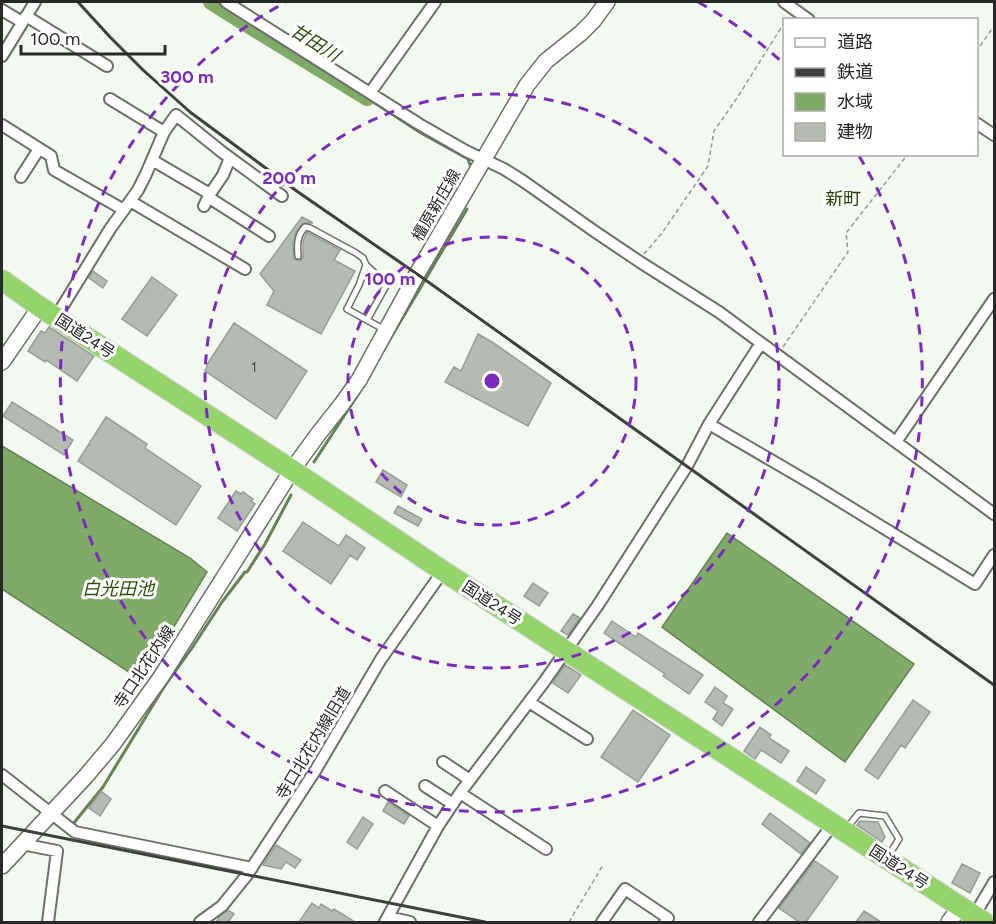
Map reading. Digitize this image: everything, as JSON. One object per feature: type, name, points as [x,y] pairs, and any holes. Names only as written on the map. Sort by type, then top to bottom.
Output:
[{"type":"highway","name":"国道24号","points":[[2,280],[443,571],[886,859],[967,917]]},
{"type":"main road","name":"橿原新庄線","points":[[292,470],[350,393],[518,98],[546,61],[581,33],[607,2]]},
{"type":"main road","points":[[2,363],[40,307]]},
{"type":"main road","name":"寺口北花内線","points":[[2,866],[86,776],[134,716],[292,470]]},
{"type":"street","points":[[2,56],[35,2]]},
{"type":"street","points":[[226,2],[450,142],[523,181],[640,262],[719,312],[994,514]]},
{"type":"street","points":[[370,93],[435,2]]},
{"type":"street","points":[[784,2],[806,18]]},
{"type":"street","points":[[2,10],[24,19],[107,66]]},
{"type":"street","points":[[110,99],[164,132]]},
{"type":"street","points":[[56,317],[127,206],[146,174],[164,132],[176,115],[282,196]]},
{"type":"street","points":[[978,124],[994,135]]},
{"type":"street","points":[[2,125],[51,156],[54,170],[245,269]]},
{"type":"street","points":[[21,177],[39,149]]},
{"type":"street","points":[[207,199],[223,175],[230,158]]},
{"type":"street","points":[[152,160],[207,199],[269,236]]},
{"type":"street","points":[[896,442],[994,299]]},
{"type":"street","points":[[410,922],[387,920],[438,826],[598,606],[687,466],[709,424],[761,343]]},
{"type":"street","points":[[709,424],[812,484],[975,585],[994,555]]},
{"type":"street","name":"寺口北花内線旧道","points":[[202,922],[232,896],[252,868],[315,771],[381,659],[443,571]]},
{"type":"street","points":[[529,702],[587,739]]},
{"type":"street","points":[[443,762],[470,780]]},
{"type":"street","points":[[2,775],[75,832],[252,868]]},
{"type":"street","points":[[425,786],[453,804]]},
{"type":"street","points":[[385,790],[438,826]]},
{"type":"street","points":[[460,793],[546,849]]},
{"type":"street","points":[[759,922],[838,828]]},
{"type":"street","points":[[22,844],[57,851],[48,922]]},
{"type":"street","points":[[967,917],[994,882]]},
{"type":"street","points":[[603,922],[625,889],[668,918],[665,922]]},
{"type":"lane","points":[[298,256],[297,241],[300,232],[305,227],[363,258],[366,265],[387,284],[367,320]]},
{"type":"lane","points":[[366,265],[347,309],[386,331]]},
{"type":"lane","points":[[838,828],[859,813],[885,816],[899,839],[886,859]]},
{"type":"path","points":[[640,262],[641,257],[662,233],[708,165],[714,131],[783,25]]},
{"type":"path","points":[[978,49],[994,26]]},
{"type":"path","points":[[778,355],[848,252],[846,233],[906,156]]},
{"type":"path","points":[[569,922],[603,864]]},
{"type":"water","name":"白光田池","points":[[2,446],[190,558],[207,572],[141,680],[2,589]]},
{"type":"water","points":[[727,533],[914,664],[845,762],[662,627]]},
{"type":"building","points":[[302,217],[313,223],[303,223],[296,232],[293,244],[294,259],[299,261],[303,258],[303,241],[307,232],[340,250],[334,260],[355,271],[321,334],[267,305],[274,291],[260,274]]},
{"type":"building","points":[[93,271],[107,281],[103,288],[89,278]]},
{"type":"building","points":[[152,277],[177,295],[147,336],[122,319]]},
{"type":"building","points":[[234,323],[307,371],[276,419],[205,371]]},
{"type":"building","points":[[49,327],[94,356],[77,381],[28,351],[41,331],[45,333]]},
{"type":"building","points":[[478,334],[551,383],[528,426],[445,382],[454,367],[461,371]]},
{"type":"building","points":[[12,402],[73,440],[64,455],[3,416]]},
{"type":"building","points":[[106,417],[147,444],[145,448],[201,486],[176,525],[78,461]]},
{"type":"building","points":[[383,470],[407,485],[401,497],[376,482]]},
{"type":"building","points":[[236,491],[241,494],[243,492],[253,499],[251,501],[255,504],[237,531],[218,518]]},
{"type":"building","points":[[398,506],[422,519],[418,526],[394,513]]},
{"type":"building","points":[[303,522],[339,546],[346,535],[365,548],[357,560],[350,555],[331,584],[283,551]]},
{"type":"building","points":[[533,583],[548,593],[539,606],[524,596]]},
{"type":"building","points":[[573,614],[580,618],[568,635],[561,631]]},
{"type":"building","points":[[612,621],[636,637],[638,633],[703,675],[689,694],[663,676],[665,674],[604,633]]},
{"type":"building","points":[[565,665],[581,675],[568,693],[553,683]]},
{"type":"building","points":[[715,687],[727,696],[723,703],[733,709],[722,726],[713,719],[718,711],[705,702]]},
{"type":"building","points":[[913,700],[930,712],[905,748],[901,745],[878,779],[865,770]]},
{"type":"building","points":[[633,710],[670,735],[638,782],[601,757]]},
{"type":"building","points":[[760,727],[771,735],[769,738],[789,751],[781,763],[761,750],[755,759],[744,751]]},
{"type":"building","points":[[806,767],[825,780],[816,794],[797,781]]},
{"type":"building","points":[[101,791],[111,799],[100,816],[89,808]]},
{"type":"building","points":[[388,802],[409,816],[404,824],[383,811]]},
{"type":"building","points":[[770,813],[810,843],[801,854],[762,824]]},
{"type":"building","points":[[363,817],[373,824],[357,849],[347,842]]},
{"type":"building","points":[[860,821],[878,822],[885,837],[882,842],[857,825]]},
{"type":"building","points":[[276,845],[301,860],[295,868],[286,862],[281,869],[263,865]]},
{"type":"building","points":[[815,861],[838,877],[806,922],[799,922],[779,908]]},
{"type":"building","points":[[962,864],[980,873],[970,893],[952,883]]},
{"type":"building","points":[[312,903],[319,908],[321,904],[332,911],[334,909],[355,922],[299,922]]},
{"type":"building","points":[[228,910],[234,914],[228,922],[216,922],[220,916]]},
{"type":"building","points":[[864,911],[881,922],[856,922]]},
{"type":"waterway","name":"甘田川","points":[[211,2],[367,98]]},
{"type":"waterway","points":[[369,85],[377,74]]},
{"type":"waterway","points":[[367,98],[421,133],[468,159],[471,168]]},
{"type":"waterway","points":[[383,351],[467,209]]},
{"type":"waterway","points":[[314,462],[359,393]]},
{"type":"waterway","points":[[73,824],[103,787],[164,687],[222,602],[247,572],[291,495]]},
{"type":"railway","points":[[78,2],[143,70],[190,112],[298,192],[417,274],[994,685]]},
{"type":"railway","points":[[2,826],[485,922]]},
{"type":"district","name":"新町","points":[[843,199]]}]
